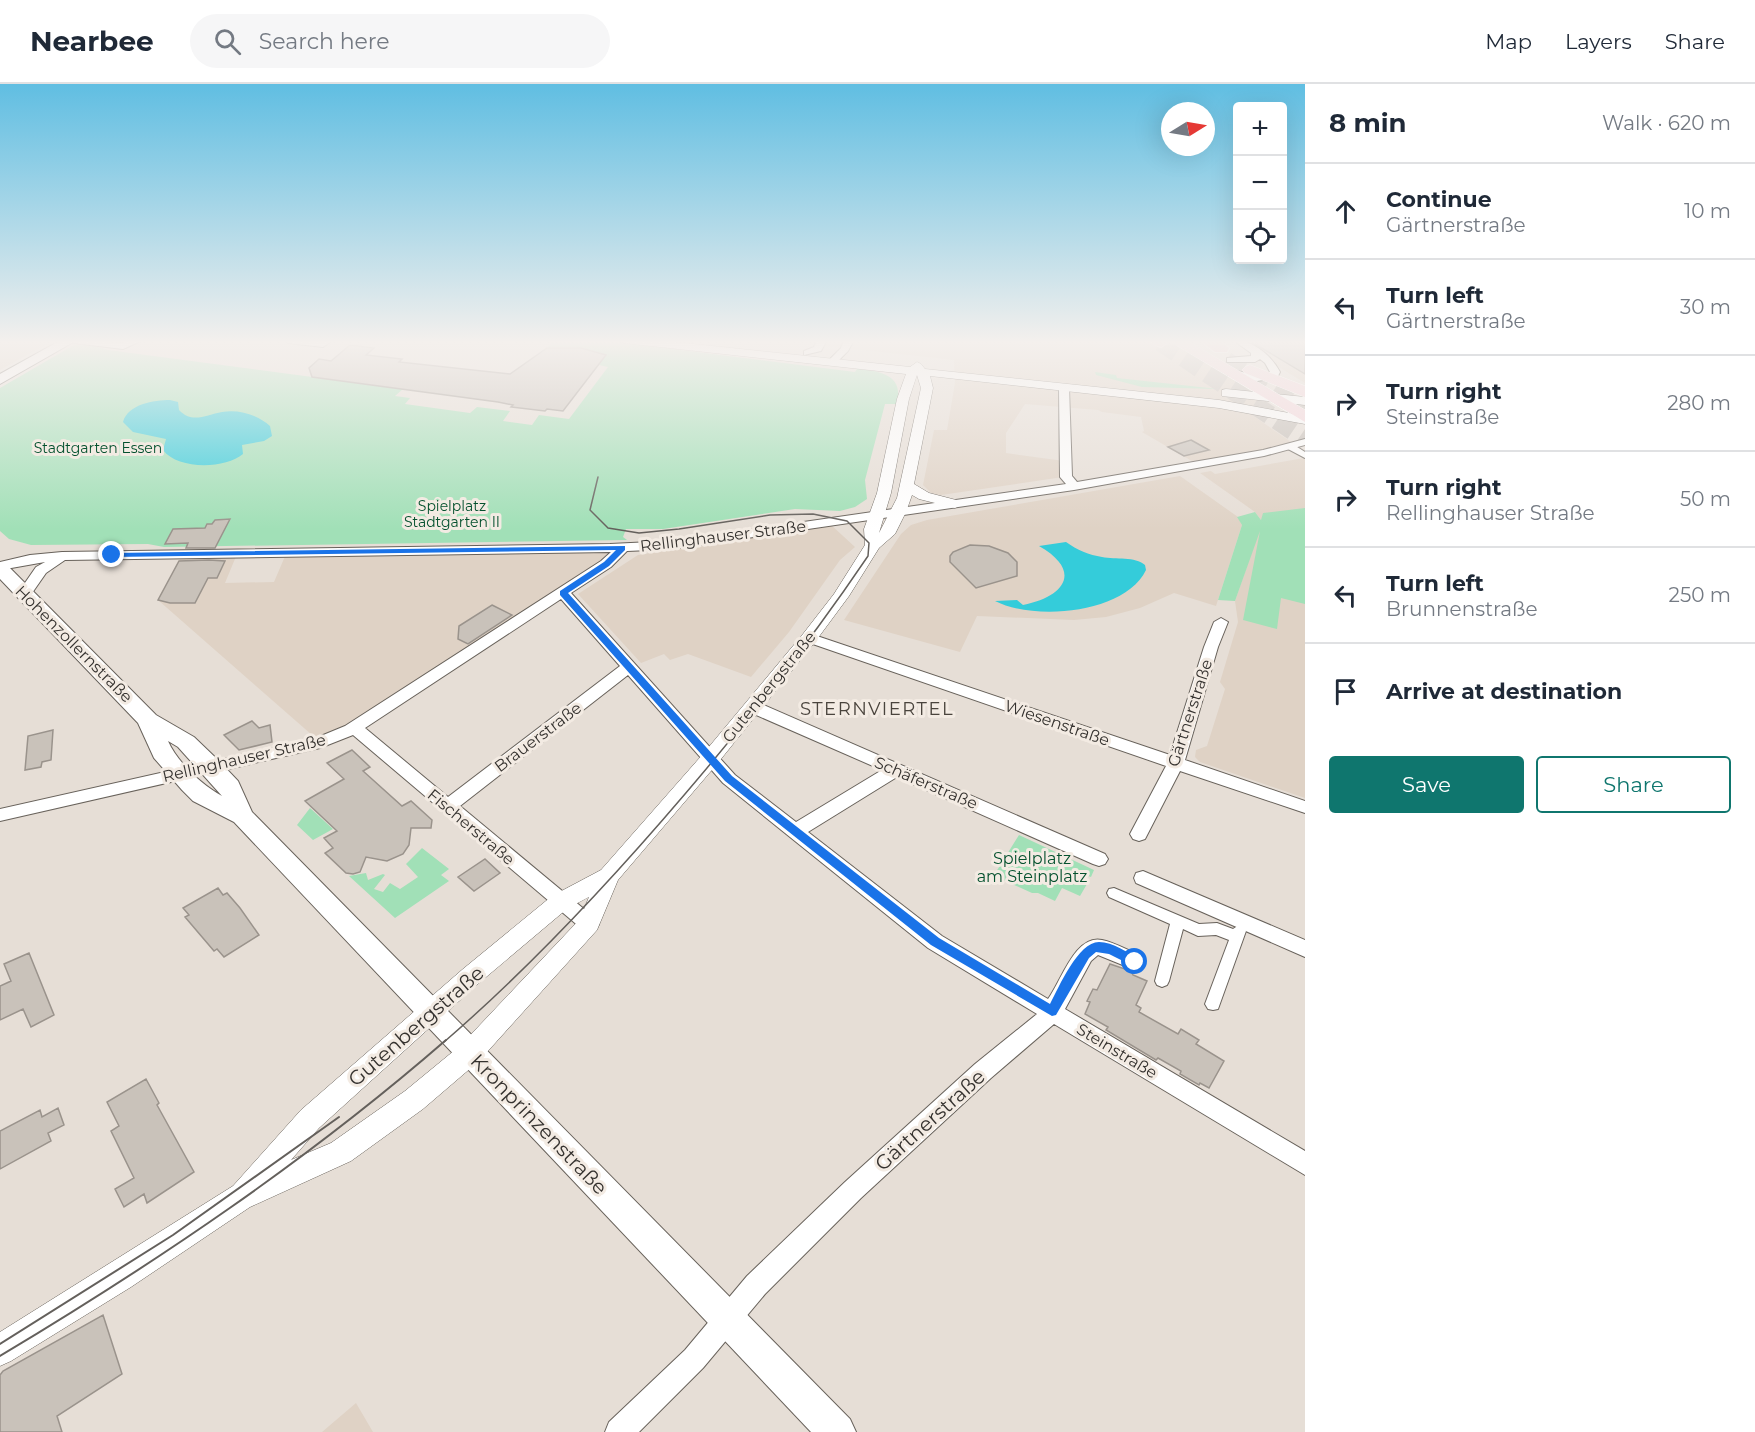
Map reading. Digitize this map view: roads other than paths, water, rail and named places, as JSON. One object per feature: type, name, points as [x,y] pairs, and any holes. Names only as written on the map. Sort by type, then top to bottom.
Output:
[{"type":"main road","points":[[1279,403],[1305,419]]},
{"type":"main road","name":"Hohenzollernstraße","points":[[0,567],[148,720],[186,742],[211,766]]},
{"type":"main road","name":"Hohenzollernstraße","points":[[148,720],[162,753],[181,773]]},
{"type":"main road","name":"Kronprinzenstraße","points":[[211,766],[230,787],[242,816]]},
{"type":"main road","name":"Kronprinzenstraße","points":[[181,773],[201,795],[242,816],[837,1432]]},
{"type":"street","points":[[873,545],[871,529],[884,493],[903,403]]},
{"type":"street","points":[[1064,403],[1066,477],[1074,486]]},
{"type":"street","points":[[1201,403],[1305,419]]},
{"type":"street","name":"Gutenbergstraße","points":[[0,1350],[129,1271],[240,1197],[340,1152],[414,1100],[470,1053],[589,924],[609,876],[711,759],[841,596],[873,545],[886,534],[899,513],[907,486],[922,404]]},
{"type":"street","name":"Rellinghauser Straße","points":[[0,814],[320,743],[355,728],[563,593],[606,564],[623,548],[672,544],[899,513],[1074,486],[1291,447],[1305,442]]},
{"type":"street","points":[[1291,447],[1305,456]]},
{"type":"street","points":[[907,486],[924,496],[955,504]]},
{"type":"street","points":[[0,567],[30,559],[62,556],[623,548]]},
{"type":"street","points":[[25,593],[41,570],[62,556]]},
{"type":"street","name":"Steinstraße","points":[[563,593],[729,779],[935,942],[1305,1164]]},
{"type":"street","name":"Gärtnerstraße","points":[[1139,834],[1176,763],[1211,647],[1221,622]]},
{"type":"street","name":"Wiesenstraße","points":[[809,638],[1305,807]]},
{"type":"street","name":"Brauerstraße","points":[[447,807],[629,667]]},
{"type":"street","name":"Schäferstraße","points":[[753,707],[1099,859]]},
{"type":"street","name":"Fischerstraße","points":[[355,728],[589,924]]},
{"type":"street","points":[[795,831],[895,770]]},
{"type":"street","name":"Gutenbergstraße","points":[[240,1197],[310,1119],[431,1012],[560,902],[609,876]]},
{"type":"street","points":[[1143,878],[1240,929],[1305,949]]},
{"type":"street","points":[[1114,893],[1198,930],[1240,929]]},
{"type":"street","points":[[1162,981],[1178,921]]},
{"type":"street","points":[[1213,1004],[1240,929]]},
{"type":"street","name":"Gärtnerstraße","points":[[619,1432],[694,1359],[756,1285],[853,1190],[983,1071],[1043,1023],[1084,955],[1093,948],[1100,947],[1135,962]]},
{"type":"water","points":[[178,403],[179,410],[194,418],[228,411],[248,414],[270,426],[272,436],[264,441],[242,445],[243,454],[225,463],[190,464],[170,457],[163,450],[166,439],[133,432],[123,422],[130,411],[142,404]]},
{"type":"water","points":[[1066,542],[1092,555],[1136,560],[1145,565],[1146,570],[1135,585],[1119,596],[1077,610],[1032,611],[995,601],[1017,600],[1023,605],[1049,596],[1058,589],[1063,582],[1064,574],[1061,565],[1053,555],[1039,546]]},
{"type":"tunnel","points":[[1251,403],[1305,439]]},
{"type":"tunnel","points":[[1291,403],[1305,412]]},
{"type":"tram line","points":[[444,1042],[539,953],[657,827],[780,678],[868,556],[869,543],[847,521],[813,514],[770,515],[639,533],[608,528],[590,510],[598,477]]},
{"type":"tram line","points":[[0,1356],[117,1284],[230,1208],[340,1127],[446,1040]]},
{"type":"tram line","points":[[0,1344],[173,1235],[339,1117]]},
{"type":"district","name":"STERNVIERTEL","points":[[877,709]]},
{"type":"park label","name":"Stadtgarten Essen","points":[[98,448]]},
{"type":"park label","name":"Spielplatz Stadtgarten II","points":[[452,514]]},
{"type":"park label","name":"Spielplatz am Steinplatz","points":[[1032,867]]}]
